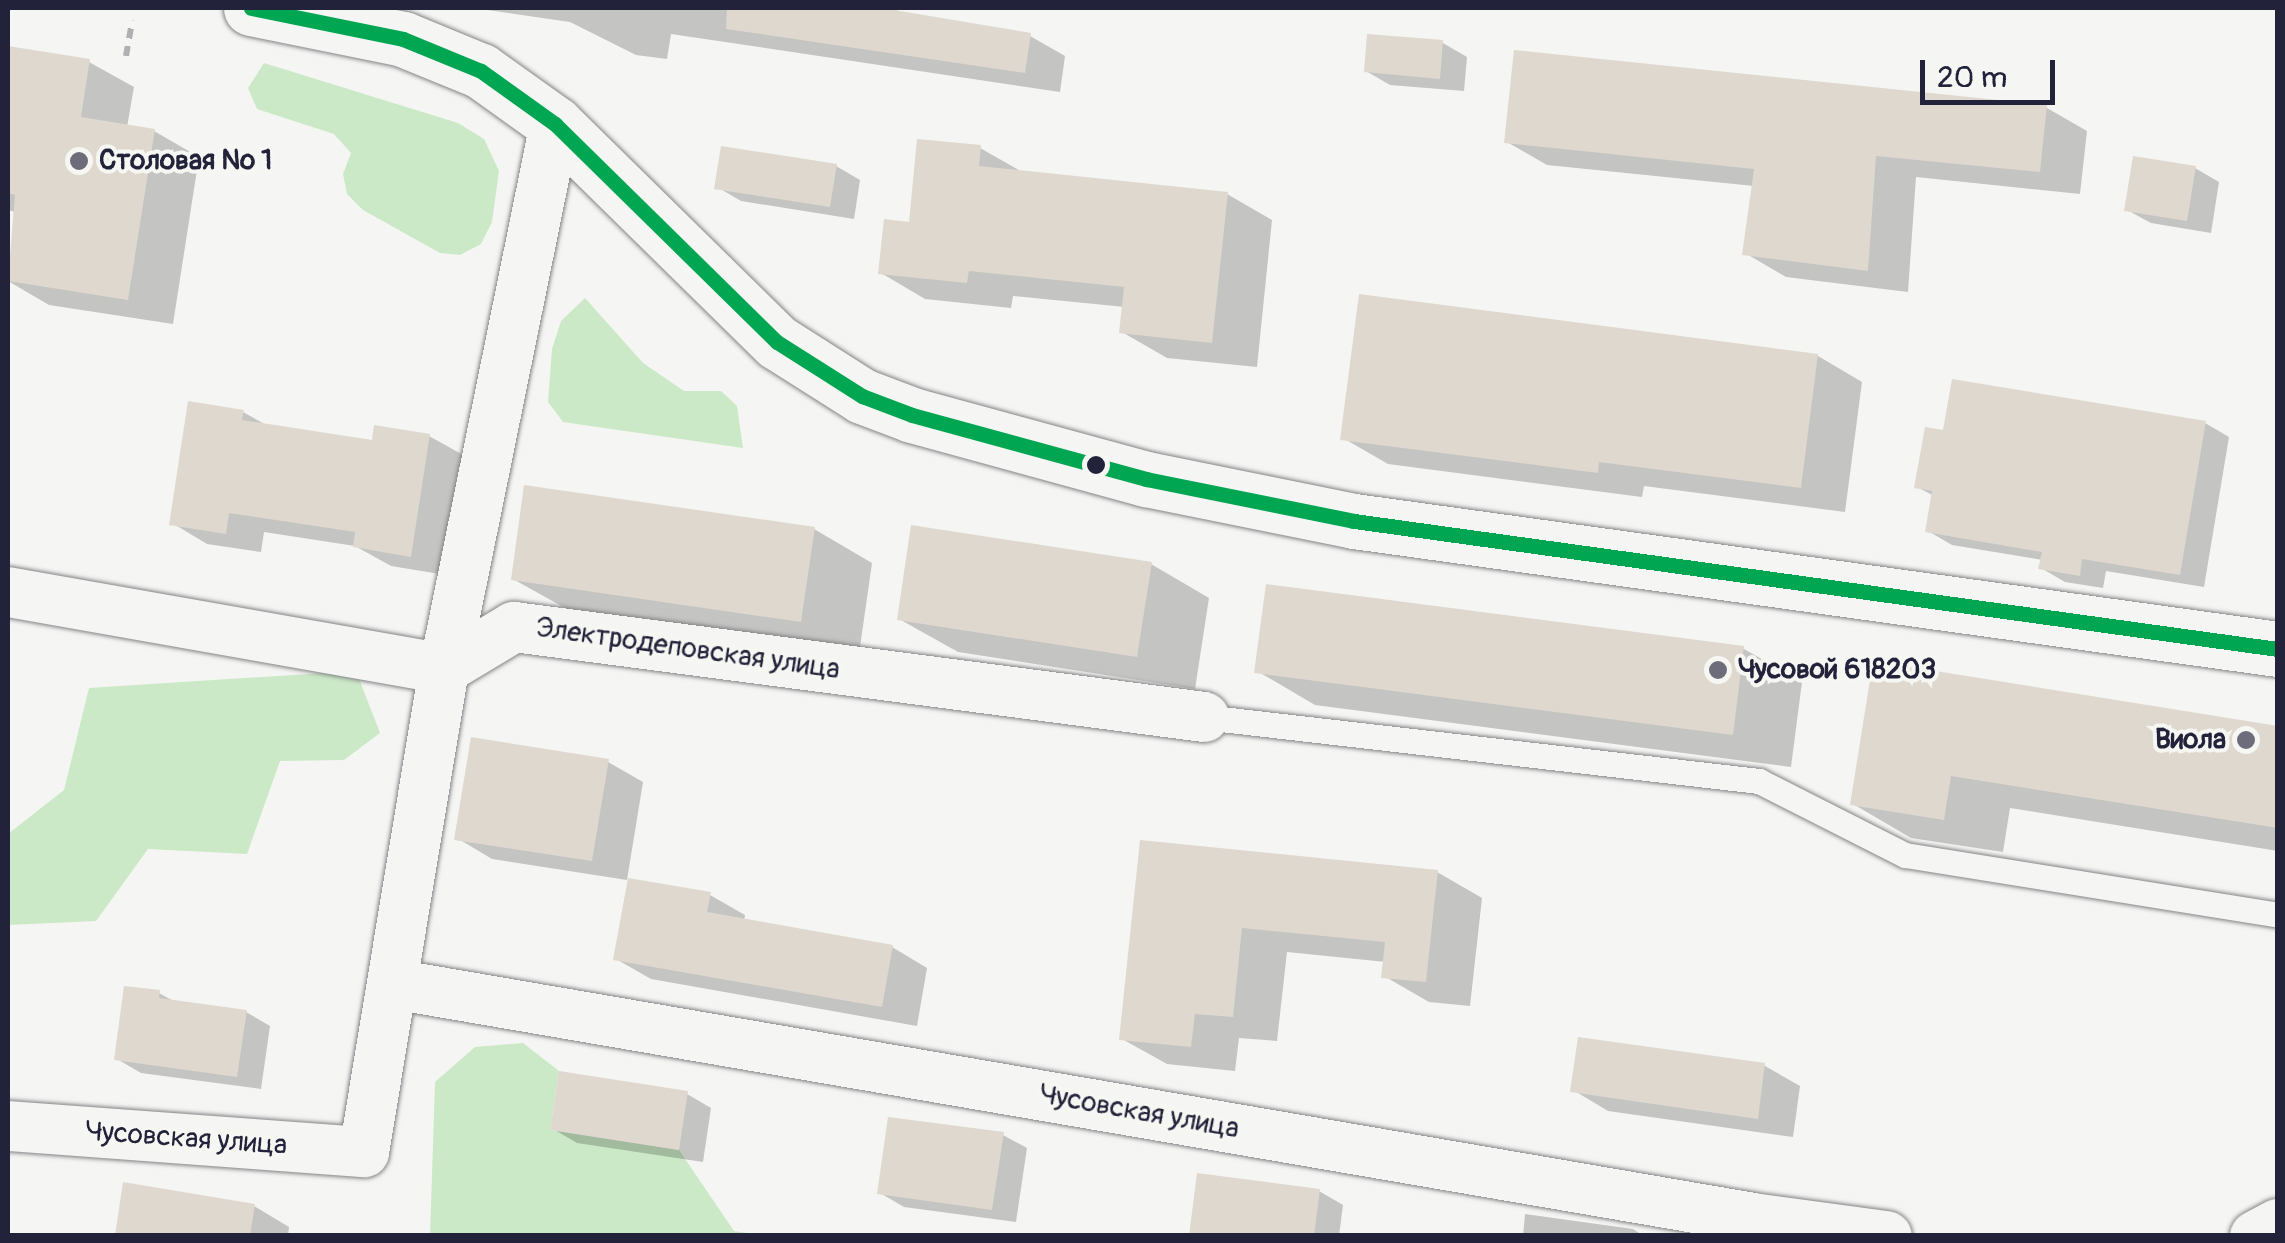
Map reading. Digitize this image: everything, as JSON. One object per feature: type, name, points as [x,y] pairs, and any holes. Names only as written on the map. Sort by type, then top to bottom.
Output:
[{"type":"street","points":[[251,8],[442,53],[481,71],[555,124],[776,342],[862,396],[912,416],[1146,479],[1354,521],[2278,649]]},
{"type":"street","points":[[393,984],[444,669],[555,124]]},
{"type":"street","points":[[8,592],[444,669]]},
{"type":"street","name":"Электродеповская улица","points":[[444,669],[514,626],[1204,718]]},
{"type":"street","name":"Чусовская улица","points":[[8,1126],[364,1152],[393,984],[1734,1215],[1887,1236]]},
{"type":"street","points":[[2255,1236],[2278,1224]]},
{"type":"lane","points":[[1204,718],[1759,781],[1905,854],[2278,915]]},
{"type":"path","points":[[126,56],[132,21]]},
{"type":"green space","points":[[264,63],[458,123],[484,139],[499,171],[492,222],[481,244],[460,255],[440,253],[363,210],[347,194],[343,174],[351,153],[334,134],[257,109],[248,88]]},
{"type":"green space","points":[[585,298],[643,363],[684,391],[721,391],[737,406],[743,448],[563,422],[548,402],[552,349],[561,321]]},
{"type":"green space","points":[[356,671],[380,733],[344,760],[280,761],[247,854],[148,849],[96,921],[8,925],[8,834],[64,790],[89,688]]},
{"type":"green space","points":[[523,1043],[559,1071],[550,1130],[679,1150],[734,1231],[760,1235],[430,1236],[435,1082],[475,1047]]},
{"type":"building","points":[[727,8],[882,8],[1031,33],[1025,73],[726,29]]},
{"type":"building","points":[[1367,34],[1443,40],[1440,79],[1364,72]]},
{"type":"building","name":"Столовая № 1","points":[[8,46],[90,59],[81,117],[155,129],[128,300],[8,281],[15,195],[8,193]]},
{"type":"building","points":[[1514,50],[2047,105],[2040,172],[1876,156],[1868,271],[1742,255],[1754,169],[1504,143]]},
{"type":"building","points":[[917,139],[981,145],[979,166],[1228,192],[1212,343],[1119,333],[1124,287],[969,271],[967,283],[878,274],[884,219],[909,222]]},
{"type":"building","points":[[721,146],[837,164],[830,207],[714,189]]},
{"type":"building","points":[[2133,156],[2196,166],[2187,221],[2124,211]]},
{"type":"building","points":[[1359,294],[1818,354],[1801,488],[1599,462],[1598,473],[1340,440]]},
{"type":"building","points":[[1952,379],[2206,421],[2180,575],[2082,559],[2080,576],[2038,569],[2042,552],[1925,532],[1932,491],[1914,488],[1925,427],[1943,430]]},
{"type":"building","points":[[188,401],[244,410],[242,420],[372,440],[374,425],[430,434],[411,557],[353,547],[355,532],[229,513],[226,534],[169,525]]},
{"type":"building","points":[[524,485],[815,527],[801,622],[511,580]]},
{"type":"building","points":[[911,525],[1152,562],[1137,657],[897,620]]},
{"type":"building","points":[[1266,584],[1744,646],[1733,735],[1254,673]]},
{"type":"building","points":[[1873,661],[2278,726],[2278,828],[1951,776],[1944,820],[1850,805]]},
{"type":"building","points":[[471,737],[609,759],[592,861],[454,840]]},
{"type":"building","points":[[1140,840],[1438,870],[1426,982],[1381,978],[1385,942],[1242,928],[1233,1017],[1195,1014],[1191,1047],[1119,1040]]},
{"type":"building","points":[[628,878],[711,892],[707,912],[893,945],[882,1007],[613,960]]},
{"type":"building","points":[[124,986],[160,990],[159,998],[247,1010],[237,1077],[114,1060]]},
{"type":"building","points":[[1578,1037],[1765,1063],[1758,1119],[1570,1092]]},
{"type":"building","points":[[559,1071],[688,1091],[679,1150],[550,1130]]},
{"type":"building","points":[[888,1117],[1004,1132],[992,1210],[877,1194]]},
{"type":"building","points":[[1197,1173],[1320,1189],[1314,1236],[1189,1236]]},
{"type":"building","points":[[123,1182],[255,1204],[250,1236],[115,1236]]},
{"type":"transit line","points":[[251,8],[403,39],[481,71],[555,124],[777,342],[862,396],[912,415],[1146,479],[1354,521],[2278,649]]},
{"type":"place","name":"Столовая № 1","points":[[79,161]]},
{"type":"place","name":"Чусовой 618203","points":[[1718,670]]},
{"type":"place","name":"Виола","points":[[2246,740]]}]
